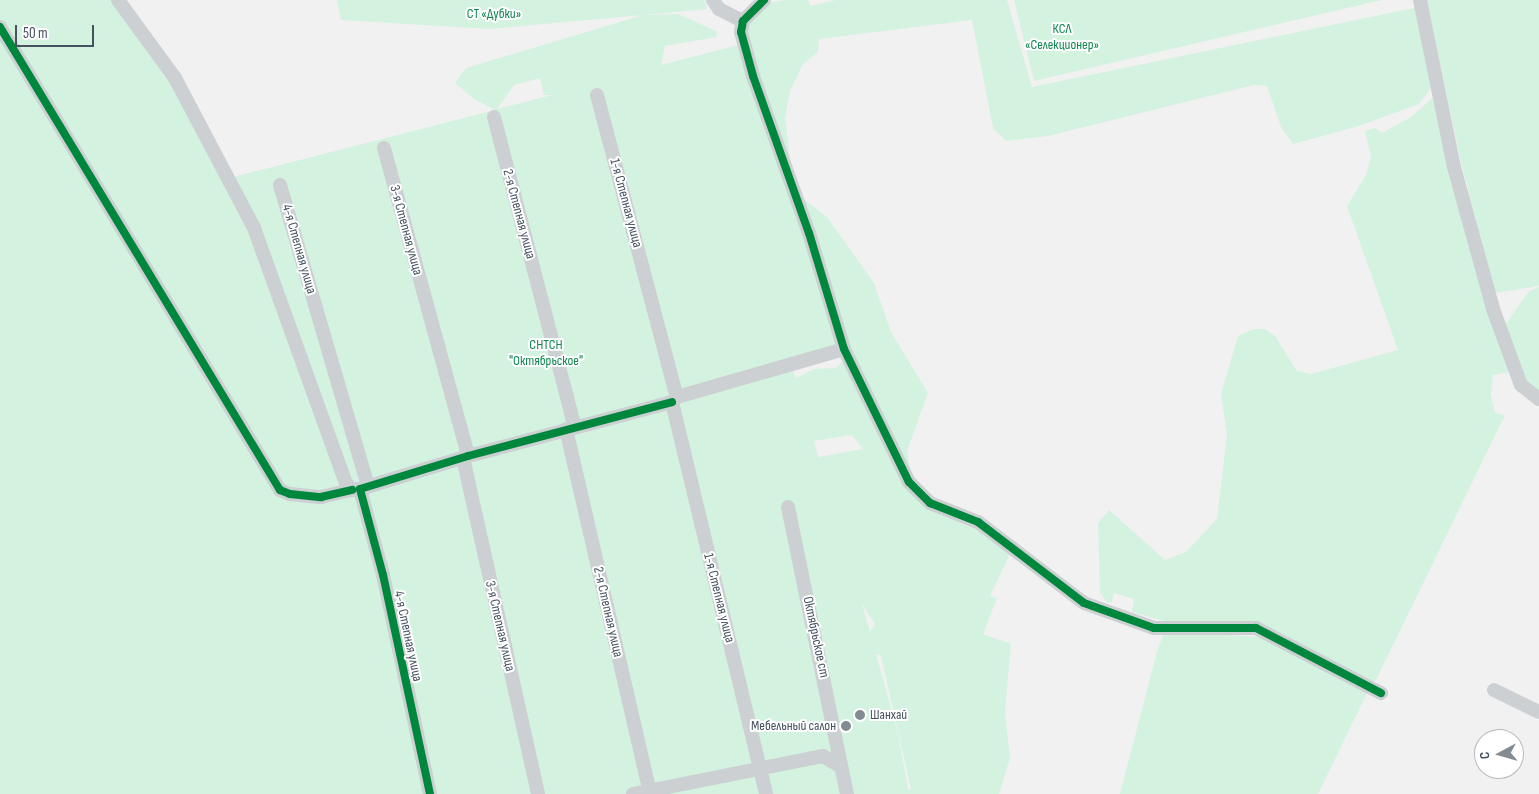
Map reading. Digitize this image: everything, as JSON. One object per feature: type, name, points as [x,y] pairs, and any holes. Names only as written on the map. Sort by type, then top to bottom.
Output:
[{"type":"street","points":[[118,0],[175,78],[254,228],[346,483],[361,488]]},
{"type":"street","points":[[713,0],[719,9],[743,21]]},
{"type":"street","points":[[1420,0],[1454,167],[1493,309],[1521,385],[1539,398]]},
{"type":"street","points":[[756,2],[743,21],[741,32],[753,76],[809,233],[844,349],[909,482],[930,502],[978,522],[1084,602],[1154,628],[1256,628],[1381,693]]},
{"type":"street","points":[[0,27],[280,490],[290,494],[321,497],[361,488],[465,457],[675,400],[844,349]]},
{"type":"street","name":"1-я Степная улица","points":[[597,95],[675,400],[766,794]]},
{"type":"street","name":"2-я Степная улица","points":[[494,117],[570,428],[649,792]]},
{"type":"street","name":"3-я Степная улица","points":[[384,148],[465,457],[538,794]]},
{"type":"street","name":"4-я Степная улица","points":[[280,185],[383,575],[430,794]]},
{"type":"street","name":"Октябрьское ст","points":[[788,507],[848,794]]},
{"type":"street","points":[[1494,690],[1539,712]]},
{"type":"street","points":[[632,794],[823,756],[841,767]]},
{"type":"green space","name":"СНТСН \"Октябрьское\"","points":[[0,0],[127,0],[233,177],[495,110],[474,99],[455,83],[466,68],[643,15],[489,29],[341,20],[337,0],[705,0],[707,9],[644,15],[678,14],[716,31],[717,37],[665,46],[661,65],[738,45],[843,353],[793,370],[796,378],[814,369],[836,368],[845,358],[907,484],[977,524],[1011,552],[990,596],[997,598],[983,634],[1011,644],[1005,711],[1010,758],[999,794],[0,794]],"holes":[[[540,78],[544,95],[552,95],[497,109],[514,85]],[[852,435],[863,449],[818,457],[814,441]],[[862,604],[875,624],[870,632]],[[876,654],[881,656],[911,789],[908,789],[898,733]]]},
{"type":"green space","points":[[808,0],[810,6],[836,0],[1007,0],[1032,87],[1414,8],[1418,12],[1433,85],[1419,104],[1359,126],[1293,144],[1281,127],[1267,86],[1254,85],[1048,136],[1006,141],[993,128],[972,20],[819,39],[818,52],[803,64],[790,91],[785,118],[791,167],[745,31],[747,23],[766,3]]},
{"type":"green space","name":"КСЛ «Селекционер»","points":[[1014,0],[1382,0],[1034,81]]},
{"type":"green space","points":[[1427,0],[1539,0],[1539,286],[1495,293],[1461,162]]},
{"type":"green space","points":[[1436,95],[1509,372],[1493,375],[1491,395],[1495,413],[1505,415],[1376,680],[1372,682],[1247,621],[1168,622],[1132,612],[1134,599],[1114,593],[1112,602],[1107,602],[1100,593],[1098,523],[1109,510],[1165,560],[1186,552],[1217,519],[1227,435],[1221,394],[1238,336],[1254,329],[1265,329],[1275,336],[1297,371],[1311,374],[1398,350],[1347,206],[1366,175],[1371,157],[1365,131],[1375,128],[1382,133],[1411,117]]},
{"type":"green space","points":[[801,197],[827,217],[874,283],[891,332],[928,393],[907,451],[911,475],[849,347]]},
{"type":"green space","points":[[1539,287],[1539,391],[1526,384],[1506,324],[1529,291]]},
{"type":"green space","points":[[1165,631],[1260,637],[1367,693],[1318,794],[1120,794],[1158,648]]},
{"type":"cycle path","points":[[764,0],[743,21],[741,32],[753,76],[809,233],[844,349],[909,482],[930,503],[978,522],[1084,603],[1154,628],[1256,628],[1381,693]]},
{"type":"cycle path","points":[[0,27],[280,490],[290,494],[321,497],[352,490]]},
{"type":"cycle path","points":[[430,794],[383,575],[360,489],[468,456],[672,402]]},
{"type":"place","name":"Шанхай","points":[[860,715]]},
{"type":"place","name":"Мебельный салон","points":[[846,726]]},
{"type":"park label","name":"СТ «Дубки»","points":[[494,14]]}]
